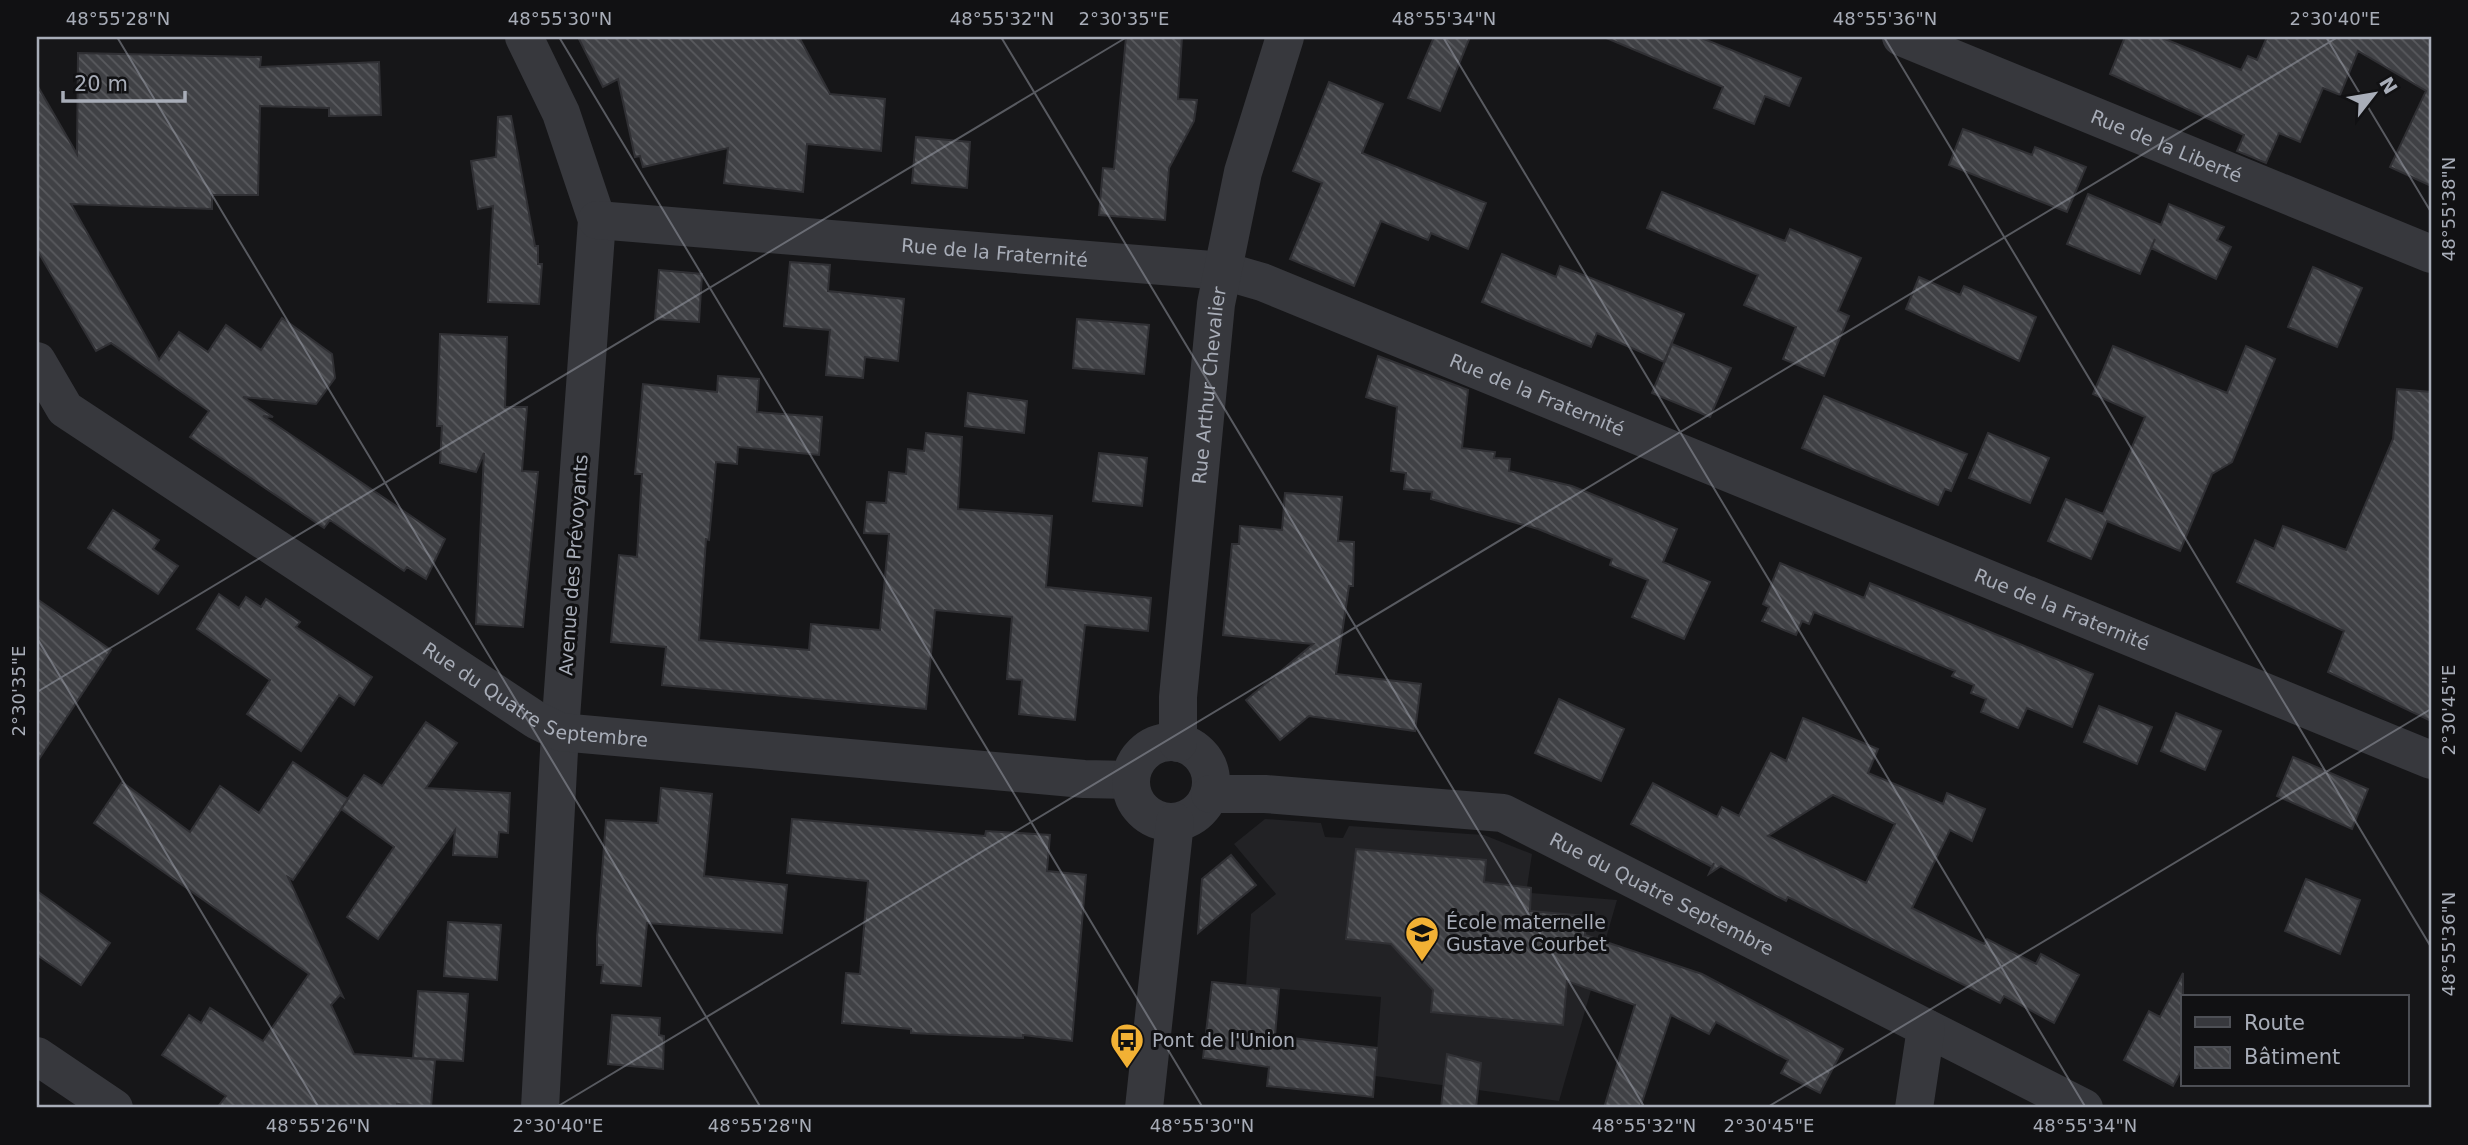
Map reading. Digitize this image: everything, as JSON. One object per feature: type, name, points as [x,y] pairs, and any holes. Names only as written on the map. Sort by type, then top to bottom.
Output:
[{"type":"street","name":"Avenue des Prévoyants","points":[[524,37],[561,113],[597,220],[560,732],[540,1108]]},
{"type":"street","name":"Rue Arthur Chevalier","points":[[1178,743],[1178,697],[1214,318],[1243,172],[1285,37]]},
{"type":"street","name":"Rue de la Liberté","points":[[1901,37],[2431,254]]},
{"type":"street","name":"Rue de la Fraternité","points":[[597,220],[1224,271],[1262,282],[2431,760]]},
{"type":"street","name":"Rue du Quatre Septembre","points":[[37,361],[65,409],[536,720],[560,732],[1084,779],[1131,780]]},
{"type":"street","points":[[1178,743],[1191,747],[1202,756],[1212,780],[1210,794],[1197,813],[1175,822],[1161,821],[1139,806],[1131,780],[1142,755],[1152,747],[1178,743]]},
{"type":"street","name":"Rue du Quatre Septembre","points":[[1210,794],[1265,794],[1503,813],[2084,1108]]},
{"type":"street","points":[[1144,1108],[1175,822]]},
{"type":"street","points":[[1914,1108],[1926,1028]]},
{"type":"street","points":[[37,1056],[114,1108]]},
{"type":"shaded area","name":"École maternelle Gustave Courbet","points":[[1265,819],[1321,823],[1325,837],[1343,838],[1349,826],[1484,835],[1532,854],[1527,887],[1531,888],[1531,893],[1617,900],[1559,1101],[1375,1076],[1381,997],[1246,986],[1251,914],[1276,894],[1234,844]]},
{"type":"building","points":[[578,37],[799,37],[830,94],[885,99],[881,151],[807,144],[803,192],[724,183],[728,148],[643,167],[640,156],[635,157],[618,79],[603,87]]},
{"type":"building","points":[[1126,37],[1182,37],[1178,99],[1197,100],[1194,121],[1169,168],[1165,220],[1099,215],[1103,168],[1114,169]]},
{"type":"building","points":[[1434,37],[1470,37],[1440,111],[1408,98]]},
{"type":"building","points":[[1604,37],[1699,37],[1801,78],[1789,106],[1765,96],[1754,124],[1714,108],[1723,87]]},
{"type":"building","points":[[2125,37],[2160,37],[2241,70],[2248,56],[2257,60],[2267,37],[2431,37],[2431,186],[2390,167],[2426,91],[2358,51],[2340,95],[2323,88],[2300,142],[2279,133],[2266,163],[2237,151],[2244,135],[2110,74]]},
{"type":"building","points":[[78,53],[261,57],[260,67],[379,62],[381,115],[329,116],[329,108],[260,106],[258,195],[212,195],[212,209],[71,204],[159,360],[179,332],[208,352],[226,325],[261,350],[282,318],[332,354],[335,378],[316,404],[243,397],[273,417],[263,416],[445,539],[426,579],[407,567],[404,571],[330,520],[324,528],[190,437],[209,411],[111,343],[96,351],[37,250],[37,85],[77,154]]},
{"type":"building","points":[[1329,82],[1383,104],[1362,153],[1486,203],[1468,249],[1431,233],[1428,240],[1381,221],[1354,286],[1290,259],[1322,183],[1293,171]]},
{"type":"building","points":[[511,116],[535,246],[538,246],[538,264],[542,264],[539,304],[488,302],[493,206],[478,209],[471,161],[496,157],[498,117]]},
{"type":"building","points":[[1963,129],[2032,155],[2035,147],[2086,167],[2067,212],[1949,165]]},
{"type":"building","points":[[916,137],[970,142],[967,188],[912,183]]},
{"type":"building","points":[[1662,192],[1785,241],[1790,229],[1861,258],[1838,311],[1849,316],[1824,376],[1783,359],[1796,327],[1744,305],[1758,275],[1647,228]]},
{"type":"building","points":[[2088,194],[2161,225],[2169,204],[2224,227],[2217,240],[2231,247],[2216,279],[2151,248],[2140,274],[2067,244]]},
{"type":"building","points":[[1502,254],[1556,277],[1560,266],[1684,314],[1664,362],[1597,333],[1591,347],[1482,302]]},
{"type":"building","points":[[790,262],[830,265],[828,291],[904,299],[898,361],[865,357],[863,378],[826,375],[830,330],[784,326]]},
{"type":"building","points":[[2313,267],[2362,288],[2337,347],[2288,327]]},
{"type":"building","points":[[659,270],[702,274],[699,322],[655,319]]},
{"type":"building","points":[[1919,277],[1960,295],[1964,286],[2036,317],[2019,361],[1906,309]]},
{"type":"building","points":[[1077,319],[1149,325],[1144,374],[1073,368]]},
{"type":"building","points":[[440,334],[507,337],[505,407],[527,407],[522,471],[538,472],[523,627],[476,624],[484,453],[476,472],[440,463],[442,426],[437,426]]},
{"type":"building","points":[[1672,344],[1731,368],[1710,417],[1652,393]]},
{"type":"building","points":[[2113,346],[2227,393],[2246,346],[2275,359],[2232,462],[2212,474],[2180,551],[2107,521],[2091,559],[2048,541],[2066,499],[2103,514],[2145,417],[2093,394]]},
{"type":"building","points":[[1378,356],[1468,390],[1462,448],[1495,452],[1494,458],[1510,459],[1509,471],[1572,486],[1677,529],[1663,562],[1710,582],[1684,639],[1632,617],[1648,580],[1610,565],[1612,559],[1538,529],[1431,499],[1432,492],[1404,489],[1406,473],[1391,471],[1397,407],[1366,397]]},
{"type":"building","points":[[718,376],[759,379],[757,412],[822,417],[819,455],[738,447],[737,464],[716,462],[709,540],[706,539],[699,640],[809,650],[811,624],[880,630],[889,534],[864,533],[867,502],[886,503],[889,472],[906,474],[908,449],[924,451],[926,433],[962,437],[958,509],[1052,516],[1046,587],[1151,598],[1148,631],[1085,625],[1075,720],[1019,714],[1022,680],[1007,679],[1012,617],[935,610],[926,709],[662,685],[666,647],[611,642],[619,555],[637,557],[642,474],[635,474],[643,384],[717,392]]},
{"type":"building","points":[[2397,389],[2431,392],[2431,721],[2328,672],[2344,631],[2237,582],[2255,540],[2274,549],[2283,526],[2346,550],[2393,439]]},
{"type":"building","points":[[968,393],[1027,401],[1024,433],[965,426]]},
{"type":"building","points":[[1824,396],[1967,454],[1951,491],[1945,489],[1938,505],[1802,448]]},
{"type":"building","points":[[1988,433],[2049,458],[2030,503],[1969,478]]},
{"type":"building","points":[[1099,453],[1147,458],[1142,506],[1093,501]]},
{"type":"building","points":[[1285,493],[1342,497],[1338,541],[1354,542],[1353,586],[1349,586],[1336,674],[1421,684],[1415,731],[1309,716],[1280,740],[1246,700],[1313,644],[1223,635],[1232,544],[1239,544],[1240,526],[1282,530]]},
{"type":"building","points":[[113,510],[159,540],[153,549],[178,566],[158,594],[88,548]]},
{"type":"building","points":[[1780,563],[1864,598],[1870,583],[2093,674],[2072,727],[2027,708],[2018,728],[1981,712],[1986,699],[1971,693],[1974,685],[1952,676],[1955,671],[1814,612],[1809,624],[1802,621],[1796,635],[1762,621],[1769,607],[1763,604]]},
{"type":"building","points":[[219,594],[239,608],[246,597],[261,607],[266,599],[300,622],[296,627],[372,677],[354,705],[339,695],[301,751],[247,714],[270,680],[197,629]]},
{"type":"building","points":[[37,599],[111,650],[37,762]]},
{"type":"building","points":[[1559,699],[1624,729],[1601,781],[1535,753]]},
{"type":"building","points":[[2099,706],[2152,727],[2137,764],[2084,742]]},
{"type":"building","points":[[2176,713],[2221,731],[2205,770],[2161,751]]},
{"type":"building","points":[[1803,718],[1878,749],[1868,773],[1943,804],[1947,793],[1985,809],[1972,841],[1950,830],[1912,908],[1984,944],[1987,939],[2036,964],[2041,954],[2079,975],[2054,1023],[2004,996],[2000,1003],[1788,897],[1786,901],[1721,866],[1709,874],[1714,863],[1712,867],[1631,824],[1653,783],[1717,817],[1722,807],[1739,816],[1771,753],[1786,761]],"holes":[[[1833,795],[1895,824],[1866,883],[1768,836]]]},
{"type":"building","points":[[426,722],[457,743],[426,788],[510,793],[508,833],[499,832],[497,857],[453,855],[455,830],[378,939],[347,917],[394,847],[341,809],[364,775],[382,786]]},
{"type":"building","points":[[2293,757],[2368,789],[2352,829],[2277,796]]},
{"type":"building","points":[[293,762],[348,799],[293,880],[288,877],[343,997],[340,995],[331,1005],[354,1054],[435,1060],[431,1107],[397,1104],[397,1108],[217,1108],[226,1096],[162,1055],[189,1015],[201,1023],[210,1008],[263,1041],[309,974],[94,823],[122,782],[190,832],[220,786],[259,813]]},
{"type":"building","points":[[661,788],[712,794],[704,876],[787,885],[782,933],[647,923],[641,986],[601,983],[603,965],[597,965],[597,938],[606,820],[658,823]]},
{"type":"building","points":[[792,819],[985,836],[986,831],[1050,835],[1047,871],[1086,875],[1072,1041],[1023,1035],[1023,1038],[911,1033],[911,1029],[842,1023],[846,973],[860,974],[868,881],[787,873]]},
{"type":"building","points":[[1356,849],[1486,860],[1484,882],[1531,888],[1530,911],[1586,916],[1585,935],[1702,974],[1843,1049],[1820,1093],[1781,1073],[1788,1060],[1716,1022],[1709,1034],[1671,1015],[1640,1108],[1604,1108],[1635,1005],[1567,981],[1563,1025],[1431,1012],[1433,990],[1391,944],[1346,939]]},
{"type":"building","points":[[1231,855],[1256,885],[1198,933],[1202,879]]},
{"type":"building","points":[[2306,879],[2360,900],[2340,954],[2285,931]]},
{"type":"building","points":[[37,891],[110,943],[81,985],[37,955]]},
{"type":"building","points":[[448,922],[501,925],[497,980],[444,976]]},
{"type":"building","points":[[2183,973],[2181,1071],[2173,1086],[2124,1060],[2149,1011],[2160,1017]]},
{"type":"building","points":[[1212,982],[1279,989],[1275,1036],[1377,1048],[1373,1097],[1267,1086],[1269,1067],[1203,1058]]},
{"type":"building","points":[[418,991],[468,994],[463,1061],[413,1058]]},
{"type":"building","points":[[612,1015],[660,1018],[659,1035],[664,1036],[663,1069],[608,1064]]},
{"type":"building","points":[[1447,1054],[1481,1063],[1476,1108],[1441,1108]]},
{"type":"place","name":"École maternelle Gustave Courbet","points":[[1422,963]]},
{"type":"place","name":"Pont de l'Union","points":[[1127,1070]]}]
